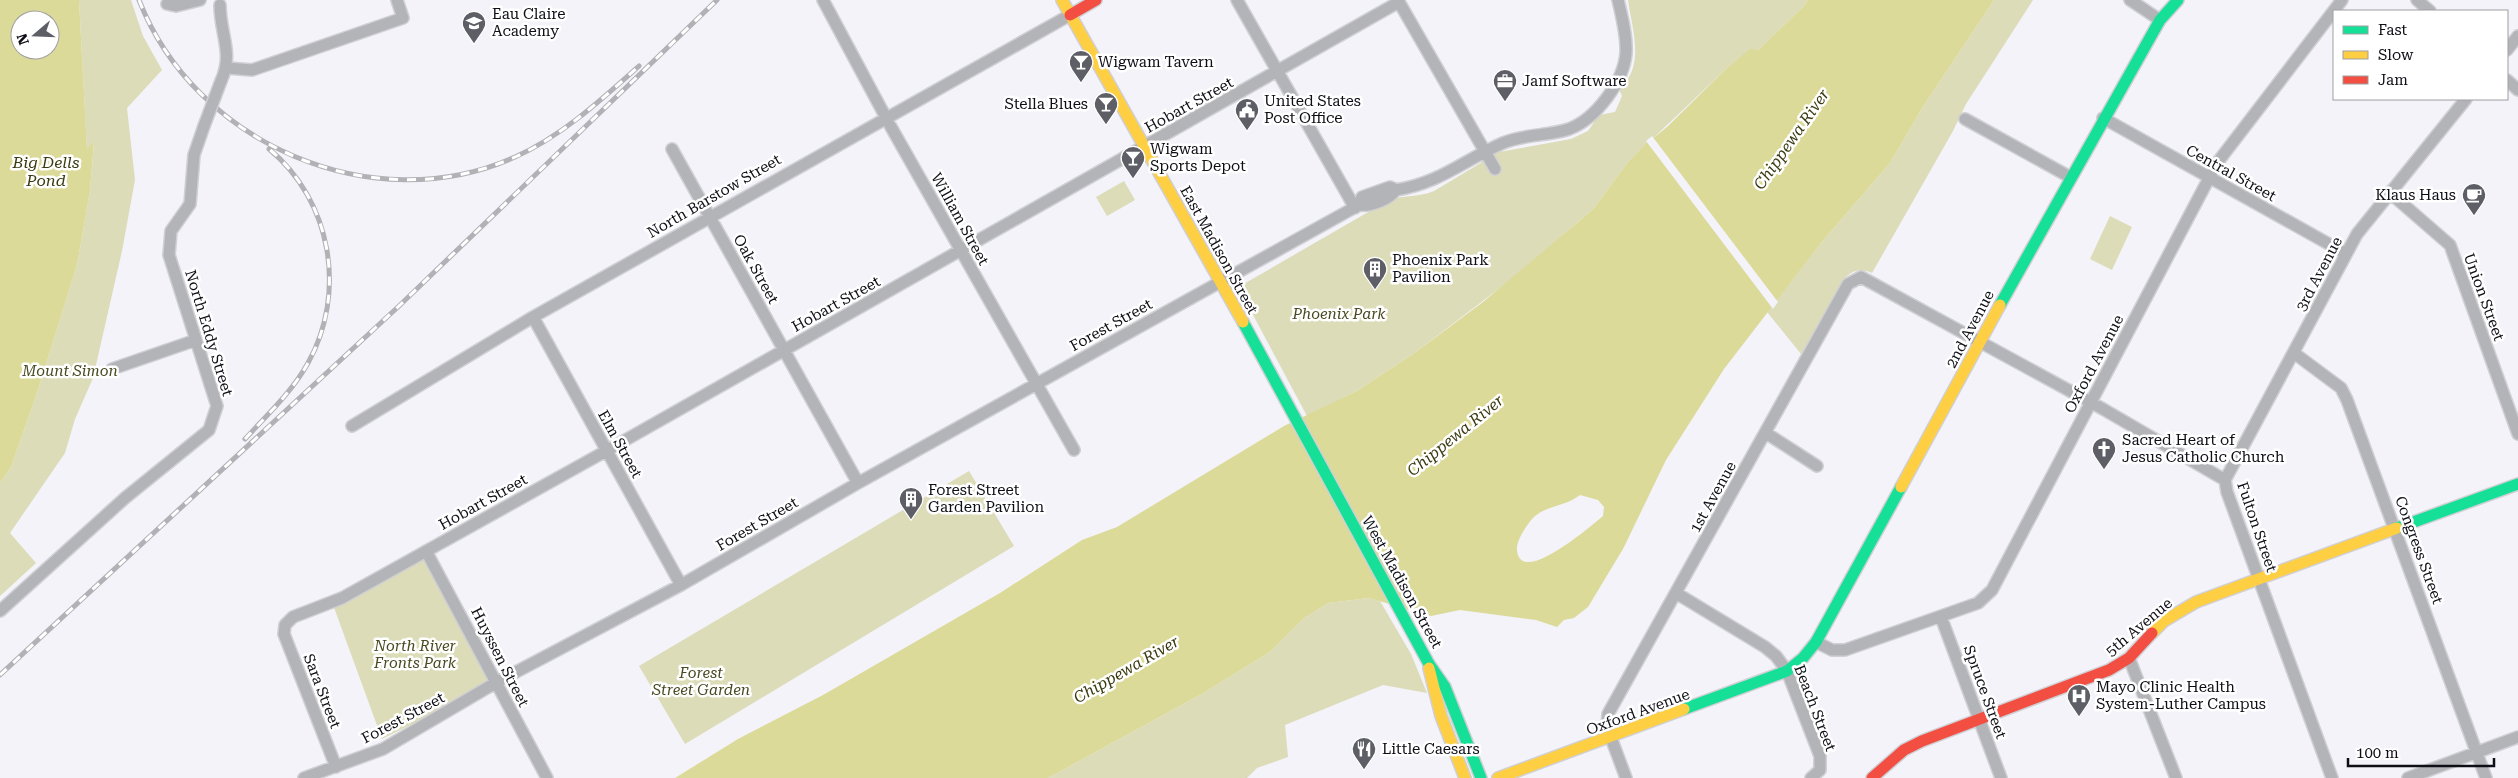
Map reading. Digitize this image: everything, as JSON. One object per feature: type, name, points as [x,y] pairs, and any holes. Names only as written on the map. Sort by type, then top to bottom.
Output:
[{"type":"main road","name":"East Madison Street","points":[[1062,0],[1286,400],[1348,516]]},
{"type":"main road","name":"North Barstow Street","points":[[1070,14],[1096,0]]},
{"type":"main road","name":"2nd Avenue","points":[[1787,671],[1816,642],[2103,118],[2160,20],[2178,0]]},
{"type":"main road","name":"5th Avenue","points":[[1872,778],[1904,750],[2109,670],[2128,658],[2150,634],[2174,614],[2196,602],[2518,484]]},
{"type":"main road","name":"West Madison Street","points":[[1348,516],[1429,664],[1445,687],[1481,778]]},
{"type":"main road","name":"West Madison Street","points":[[1429,664],[1441,716],[1465,778]]},
{"type":"main road","name":"Oxford Avenue","points":[[1498,778],[1611,738],[1787,671]]},
{"type":"street","points":[[167,4],[176,6],[200,0]]},
{"type":"street","points":[[207,0],[222,2],[220,19],[227,49],[227,68],[252,70],[403,18],[398,0]]},
{"type":"street","name":"William Street","points":[[823,0],[960,251],[1074,450]]},
{"type":"street","points":[[1237,0],[1357,207]]},
{"type":"street","name":"Forest Street","points":[[304,778],[383,749],[497,682],[681,585],[858,483],[1153,319],[1221,284],[1357,207],[1362,197],[1376,190],[1390,187],[1396,190],[1427,184],[1485,151],[1519,138],[1570,128],[1593,113],[1617,80],[1624,63],[1626,46],[1618,0]]},
{"type":"street","points":[[2130,0],[2160,20]]},
{"type":"street","name":"Oxford Avenue","points":[[2334,10],[2342,0]]},
{"type":"street","points":[[2417,0],[2429,10]]},
{"type":"street","points":[[1400,1],[1495,169]]},
{"type":"street","name":"Hobart Street","points":[[285,625],[292,617],[342,598],[606,451],[1278,72],[1400,1]]},
{"type":"street","name":"Oxford Avenue","points":[[1816,642],[1832,650],[1845,650],[1978,603],[1992,590],[2217,163],[2333,12]]},
{"type":"street","name":"North Barstow Street","points":[[352,426],[533,317],[886,116],[1070,14]]},
{"type":"street","points":[[2508,49],[2518,36]]},
{"type":"street","name":"North Eddy Street","points":[[0,611],[125,498],[209,430],[217,406],[169,255],[171,231],[190,204],[194,155],[227,68]]},
{"type":"street","points":[[2508,81],[2518,90]]},
{"type":"street","name":"3rd Avenue","points":[[2224,480],[2294,353],[2345,253],[2357,234],[2465,100]]},
{"type":"street","name":"Central Street","points":[[2103,118],[2345,253]]},
{"type":"street","points":[[1965,120],[2070,177]]},
{"type":"street","name":"Oak Street","points":[[672,149],[858,483]]},
{"type":"street","name":"Union Street","points":[[2390,192],[2450,245],[2518,434]]},
{"type":"street","name":"Fulton Street","points":[[1861,277],[2091,403],[2224,480],[2332,778]]},
{"type":"street","name":"1st Avenue","points":[[1626,778],[1607,727],[1608,714],[1766,434],[1848,284],[1861,277]]},
{"type":"street","name":"Elm Street","points":[[533,317],[681,585]]},
{"type":"street","points":[[112,369],[196,340]]},
{"type":"street","name":"Congress Street","points":[[2294,353],[2341,388],[2396,530],[2486,778]]},
{"type":"street","points":[[1766,434],[1816,466]]},
{"type":"street","name":"Huyssen Street","points":[[426,551],[547,778]]},
{"type":"street","name":"Beach Street","points":[[1676,593],[1765,647],[1787,671],[1820,756],[1815,774]]},
{"type":"street","name":"Spruce Street","points":[[1941,616],[2001,778]]},
{"type":"street","name":"Sara Street","points":[[285,625],[284,634],[336,766]]},
{"type":"street","points":[[2128,658],[2176,778]]},
{"type":"street","points":[[2408,778],[2518,737]]},
{"type":"green space","name":"Mount Simon","points":[[79,0],[131,0],[143,36],[162,70],[127,108],[135,180],[122,251],[93,378],[75,419],[65,453],[10,533],[36,563],[0,596],[0,483],[11,467],[36,396],[77,265],[90,191],[94,143],[87,150]]},
{"type":"green space","name":"Phoenix Park","points":[[1628,0],[1808,0],[1758,50],[1750,50],[1727,68],[1628,162],[1594,208],[1513,278],[1413,354],[1357,391],[1307,416],[1244,298],[1242,285],[1389,200],[1434,191],[1499,152],[1571,139],[1588,131],[1599,115],[1615,112],[1622,96],[1619,89],[1629,77],[1635,59]]},
{"type":"green space","points":[[1994,0],[2033,0],[1966,104],[1953,131],[1872,273],[1857,271],[1844,279],[1801,354],[1767,312],[1821,243],[1890,163],[1924,105]]},
{"type":"green space","points":[[1124,181],[1135,200],[1107,216],[1096,197]]},
{"type":"green space","points":[[2110,216],[2132,227],[2112,270],[2090,259]]},
{"type":"green space","name":"Forest Street Garden","points":[[969,471],[1014,546],[685,744],[639,666]]},
{"type":"green space","name":"North River Fronts Park","points":[[426,551],[497,682],[382,739],[332,602]]},
{"type":"green space","points":[[1369,598],[1380,601],[1411,654],[1427,693],[1383,685],[1285,725],[1288,757],[1257,768],[1247,778],[1048,778],[1200,695],[1270,652],[1303,619],[1328,603]]},
{"type":"water","name":"Big Dells Pond","points":[[0,0],[79,0],[87,149],[94,142],[90,191],[77,265],[36,396],[11,467],[0,483]]},
{"type":"water","name":"Chippewa River","points":[[1808,0],[1994,0],[1924,105],[1890,163],[1821,243],[1724,369],[1666,460],[1623,549],[1588,607],[1574,618],[1564,620],[1557,627],[1536,620],[1460,610],[1431,616],[1369,598],[1328,603],[1303,619],[1270,652],[1200,695],[1048,778],[675,778],[738,739],[823,695],[1000,593],[1082,540],[1117,527],[1284,426],[1357,391],[1413,354],[1483,302],[1594,208],[1628,162],[1646,144],[1667,127],[1727,68],[1750,49],[1758,50]],"holes":[[[1580,495],[1598,500],[1604,507],[1603,516],[1572,541],[1543,558],[1530,562],[1521,560],[1517,550],[1518,542],[1527,526],[1537,514],[1568,502]]]},
{"type":"pier","points":[[1652,136],[1778,302],[1773,309],[1646,141]]},
{"type":"railway","points":[[139,0],[165,51],[201,94],[245,130],[295,157],[348,173],[404,180],[460,175],[515,157],[565,128],[639,66]]},
{"type":"railway","points":[[0,675],[399,306],[717,0]]},
{"type":"railway","points":[[245,439],[279,403],[302,374],[320,336],[327,307],[329,278],[327,249],[319,221],[307,195],[290,170],[269,149]]},
{"type":"traffic: fast","points":[[2000,305],[2160,20],[2178,0]]},
{"type":"traffic: fast","points":[[1243,322],[1429,664],[1445,687],[1481,778]]},
{"type":"traffic: fast","points":[[2397,528],[2518,484]]},
{"type":"traffic: fast","points":[[1684,709],[1787,671],[1803,658],[1816,642],[1901,487]]},
{"type":"traffic: slow","points":[[1062,0],[1243,322]]},
{"type":"traffic: slow","points":[[1901,487],[2000,305]]},
{"type":"traffic: slow","points":[[2152,633],[2164,621],[2196,602],[2397,528]]},
{"type":"traffic: slow","points":[[1429,668],[1441,716],[1465,778]]},
{"type":"traffic: slow","points":[[1498,778],[1684,709]]},
{"type":"traffic: jam","points":[[1070,15],[1096,0]]},
{"type":"traffic: jam","points":[[1872,778],[1904,750],[1922,741],[2109,670],[2129,658],[2152,633]]},
{"type":"place","name":"Eau Claire Academy","points":[[474,44]]},
{"type":"place","name":"Wigwam Tavern","points":[[1081,83]]},
{"type":"place","name":"Jamf Software","points":[[1505,102]]},
{"type":"place","name":"Stella Blues","points":[[1106,125]]},
{"type":"place","name":"United States Post Office","points":[[1247,131]]},
{"type":"place","name":"Wigwam Sports Depot","points":[[1133,179]]},
{"type":"place","name":"Klaus Haus","points":[[2474,216]]},
{"type":"place","name":"Phoenix Park Pavilion","points":[[1375,290]]},
{"type":"place","name":"Sacred Heart of Jesus Catholic Church","points":[[2104,470]]},
{"type":"place","name":"Forest Street Garden Pavilion","points":[[911,520]]},
{"type":"place","name":"Mayo Clinic Health System-Luther Campus","points":[[2079,717]]},
{"type":"place","name":"Little Caesars","points":[[1364,770]]}]
